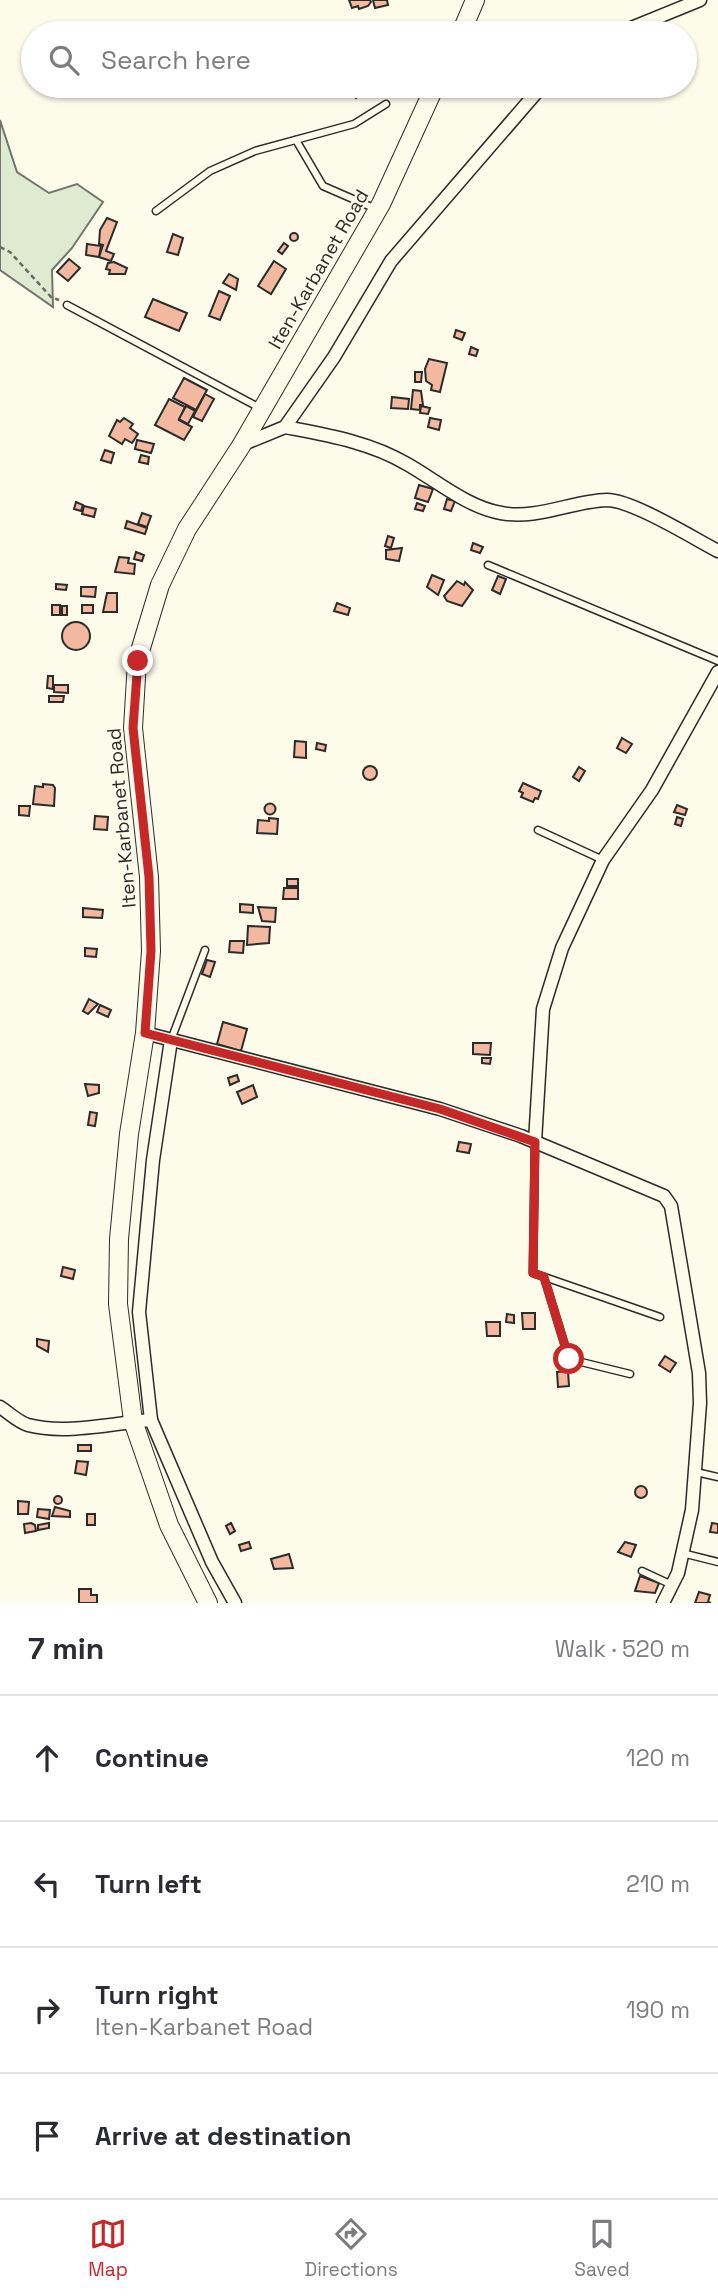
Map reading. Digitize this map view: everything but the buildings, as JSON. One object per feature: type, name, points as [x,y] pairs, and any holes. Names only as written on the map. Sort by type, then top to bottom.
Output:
[{"type":"main road","points":[[466,21],[475,0]]},
{"type":"main road","name":"Iten-Karbanet Road","points":[[208,1603],[169,1525],[142,1421],[118,1304],[119,1239],[129,1134],[145,1033],[151,951],[149,877],[133,728],[138,661],[160,585],[187,529],[240,446],[378,210],[429,98]]},
{"type":"street","points":[[648,21],[700,0]]},
{"type":"street","points":[[240,446],[285,427],[334,357],[391,261],[532,98]]},
{"type":"street","points":[[285,427],[364,444],[407,463],[467,500],[503,514],[561,510],[609,500],[627,505],[718,551]]},
{"type":"street","points":[[535,1142],[543,1009],[562,948],[603,860],[652,790],[718,673]]},
{"type":"street","points":[[145,1033],[440,1109],[535,1142],[657,1192],[671,1206],[699,1373],[700,1403],[692,1510],[682,1553],[663,1603]]},
{"type":"street","points":[[171,1040],[153,1160],[139,1312],[142,1421],[235,1603]]},
{"type":"street","points":[[0,1407],[27,1424],[43,1427],[142,1421]]},
{"type":"lane","points":[[156,211],[210,171],[255,151],[354,124],[386,104]]},
{"type":"lane","points":[[296,140],[323,186],[378,210]]},
{"type":"lane","points":[[67,304],[262,409]]},
{"type":"lane","points":[[488,565],[718,661]]},
{"type":"lane","points":[[538,830],[603,860]]},
{"type":"lane","points":[[171,1040],[205,950]]},
{"type":"lane","points":[[535,1142],[533,1273],[660,1317]]},
{"type":"lane","points":[[544,1277],[569,1359],[630,1374]]},
{"type":"lane","points":[[694,1471],[718,1477]]},
{"type":"lane","points":[[682,1553],[718,1562]]},
{"type":"lane","points":[[642,1571],[672,1585]]},
{"type":"path","points":[[0,247],[10,252],[51,297],[67,304]]},
{"type":"green space","points":[[0,120],[17,172],[49,193],[77,184],[103,202],[72,248],[52,270],[53,307],[0,270]]},
{"type":"route","points":[[138,661],[133,728],[149,877],[151,951],[145,1033],[440,1109],[535,1142],[533,1273],[544,1277],[569,1359]]}]
